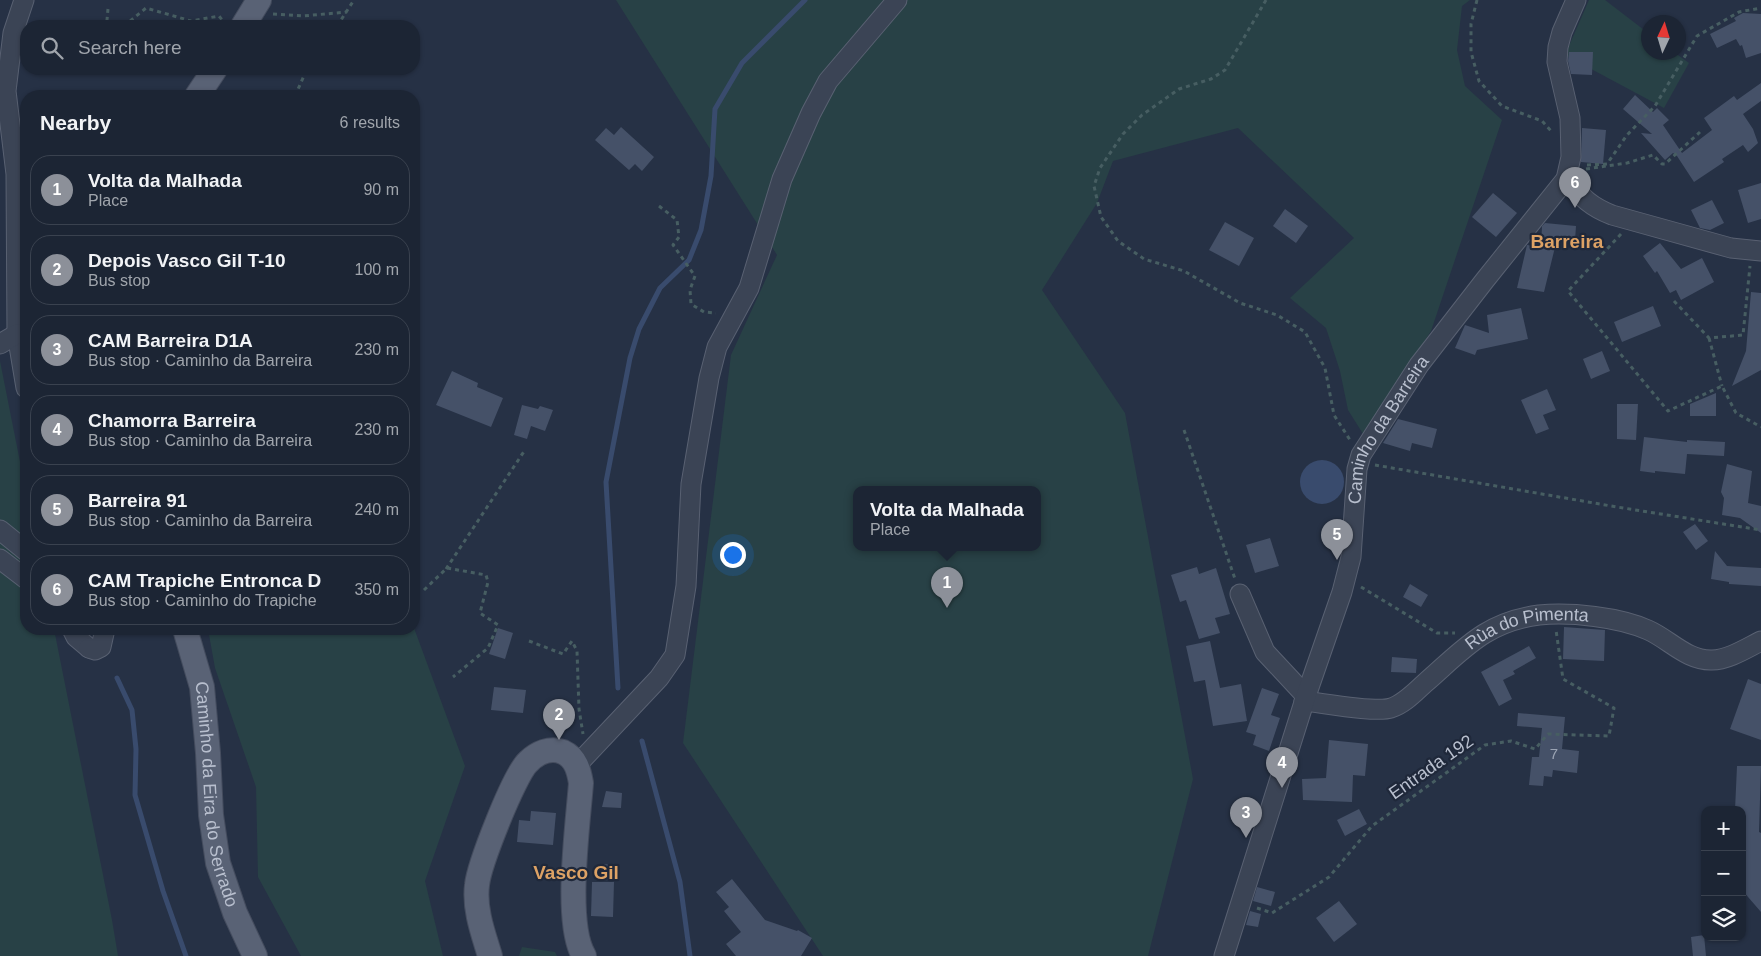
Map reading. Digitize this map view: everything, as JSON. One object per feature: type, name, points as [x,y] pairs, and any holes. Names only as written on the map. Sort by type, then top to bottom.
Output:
[{"type":"main road","points":[[201,90],[211,75]]},
{"type":"main road","name":"Caminho da Eira do Serrado","points":[[187,635],[202,686],[211,815],[218,863],[254,956]]},
{"type":"main road","points":[[490,956],[476,903],[477,882],[505,803],[526,763],[547,750],[563,752],[570,757],[582,760],[574,880],[574,913],[576,939],[584,956]]},
{"type":"street","points":[[20,352],[17,334],[16,174],[6,91],[13,33],[24,0]]},
{"type":"street","points":[[582,760],[619,723],[659,678],[675,654],[686,586],[692,474],[709,378],[717,347],[749,288],[782,179],[815,105],[828,81],[897,0]]},
{"type":"street","points":[[1576,0],[1562,32],[1557,62],[1570,118],[1568,172],[1584,199],[1595,208],[1633,221],[1731,248],[1756,251]]},
{"type":"street","name":"Caminho da Barreira","points":[[1224,956],[1305,698],[1346,578],[1350,557],[1355,488],[1360,459],[1419,365],[1568,172]]},
{"type":"street","points":[[0,344],[17,334]]},
{"type":"street","points":[[0,530],[20,546]]},
{"type":"street","points":[[0,560],[20,575]]},
{"type":"street","points":[[1240,594],[1265,652],[1305,698]]},
{"type":"street","name":"Rùa do Pimenta","points":[[1305,698],[1374,709],[1390,708],[1403,702],[1466,645],[1491,629],[1514,620],[1540,615],[1570,615],[1629,622],[1650,631],[1692,656],[1712,660],[1728,656],[1761,641]]},
{"type":"street","points":[[75,635],[89,648],[95,650],[101,647],[104,635]]},
{"type":"street","points":[[86,635],[89,648]]},
{"type":"path","points":[[341,20],[354,0]]},
{"type":"path","points":[[1266,0],[1225,70],[1211,79],[1179,89],[1142,115],[1122,134],[1100,168],[1094,186],[1101,217],[1118,241],[1144,259],[1184,271],[1240,303],[1277,315],[1304,332],[1325,368],[1334,415],[1360,459],[1617,507],[1761,530]]},
{"type":"path","points":[[1477,0],[1471,24],[1471,52],[1479,81],[1502,106],[1542,121],[1553,132]]},
{"type":"path","points":[[130,20],[146,8],[188,20]]},
{"type":"path","points":[[1568,172],[1607,164],[1627,135],[1655,106],[1697,36],[1739,12],[1761,8]]},
{"type":"path","points":[[107,20],[108,9]]},
{"type":"path","points":[[197,20],[219,16],[303,16],[347,12]]},
{"type":"path","points":[[298,90],[304,75]]},
{"type":"path","points":[[1568,172],[1626,163],[1653,154],[1662,164],[1665,164],[1700,132]]},
{"type":"path","points":[[658,206],[677,220],[679,237],[673,245],[695,276],[690,290],[691,304],[704,312],[734,315]]},
{"type":"path","points":[[1633,221],[1568,291],[1668,410],[1722,386]]},
{"type":"path","points":[[1709,338],[1743,335],[1756,251]]},
{"type":"path","points":[[1674,301],[1709,338],[1722,386],[1736,413],[1761,427]]},
{"type":"path","points":[[1184,430],[1240,594]]},
{"type":"path","points":[[424,590],[445,569],[526,450]]},
{"type":"path","points":[[445,569],[486,575],[488,582],[480,613],[498,625],[488,648],[453,677]]},
{"type":"path","points":[[1346,578],[1437,632],[1483,634]]},
{"type":"path","name":"Entrada 192","points":[[1243,896],[1259,909],[1272,913],[1329,877],[1372,826],[1486,745],[1511,741],[1535,749],[1548,734],[1609,736],[1614,708],[1563,679],[1554,615]]},
{"type":"path","points":[[529,641],[563,654],[572,641],[575,646],[577,651],[582,760]]},
{"type":"green space","points":[[616,0],[1470,0],[1462,6],[1457,50],[1465,86],[1502,120],[1431,331],[1365,437],[1348,410],[1340,371],[1326,328],[1290,298],[1354,238],[1238,128],[1113,161],[1097,203],[1042,290],[1125,413],[1193,779],[1148,956],[823,956],[683,743],[731,355],[777,255]]},
{"type":"green space","points":[[1589,0],[1605,0],[1641,28],[1641,60],[1685,60],[1689,63],[1664,108],[1565,55]]},
{"type":"green space","points":[[0,361],[20,462],[20,635],[55,635],[118,956],[0,956]]},
{"type":"green space","points":[[209,635],[417,635],[465,766],[425,881],[443,956],[301,956],[258,877],[256,787],[215,668]]},
{"type":"green space","points":[[522,947],[555,952],[557,956],[519,956]]},
{"type":"water","points":[[1318,460],[1326,460],[1338,466],[1344,482],[1338,498],[1326,504],[1318,504],[1306,498],[1300,486],[1300,478],[1306,466]]},
{"type":"building","points":[[1743,13],[1761,14],[1761,53],[1746,58],[1742,45],[1740,46],[1736,39],[1717,48],[1710,34],[1736,21],[1734,18]]},
{"type":"building","points":[[1569,52],[1593,52],[1592,75],[1571,74],[1568,61]]},
{"type":"building","points":[[1761,83],[1761,101],[1743,114],[1753,129],[1758,143],[1748,152],[1743,145],[1722,159],[1724,162],[1694,182],[1677,156],[1673,153],[1665,160],[1641,133],[1652,134],[1623,109],[1635,95],[1653,112],[1657,108],[1669,120],[1663,125],[1682,153],[1712,130],[1704,118],[1734,96],[1737,100]]},
{"type":"building","points":[[621,127],[654,157],[642,171],[635,164],[629,170],[595,140],[606,128],[614,135]]},
{"type":"building","points":[[1582,128],[1606,130],[1603,164],[1581,162]]},
{"type":"building","points":[[1761,183],[1761,219],[1748,223],[1738,190]]},
{"type":"building","points":[[1493,193],[1517,213],[1496,237],[1472,217]]},
{"type":"building","points":[[1712,200],[1724,223],[1710,230],[1700,228],[1691,210]]},
{"type":"building","points":[[1285,209],[1308,226],[1296,243],[1273,226]]},
{"type":"building","points":[[1225,222],[1254,238],[1239,266],[1209,250]]},
{"type":"building","points":[[1545,223],[1576,226],[1575,241],[1557,239],[1544,292],[1517,288],[1527,245],[1541,247],[1542,226]]},
{"type":"building","points":[[1660,243],[1681,269],[1702,258],[1714,282],[1681,300],[1676,290],[1670,293],[1657,271],[1655,273],[1643,256]]},
{"type":"building","points":[[1751,292],[1761,293],[1761,370],[1732,386],[1746,351]]},
{"type":"building","points":[[1653,306],[1661,326],[1622,342],[1614,322]]},
{"type":"building","points":[[1521,308],[1528,339],[1477,350],[1475,355],[1455,348],[1465,325],[1489,333],[1487,315]]},
{"type":"building","points":[[1602,351],[1610,371],[1591,379],[1583,359]]},
{"type":"building","points":[[452,371],[478,383],[477,387],[503,398],[491,427],[436,405]]},
{"type":"building","points":[[1547,389],[1556,410],[1543,415],[1549,429],[1536,434],[1521,400]]},
{"type":"building","points":[[1716,393],[1716,416],[1690,416],[1690,404]]},
{"type":"building","points":[[1617,404],[1638,404],[1636,440],[1617,439]]},
{"type":"building","points":[[522,405],[538,409],[540,406],[553,410],[545,431],[531,426],[527,439],[514,435]]},
{"type":"building","points":[[1398,419],[1437,429],[1432,448],[1412,443],[1410,451],[1383,443]]},
{"type":"building","points":[[1644,437],[1687,442],[1687,440],[1725,442],[1724,456],[1687,454],[1685,474],[1640,471]]},
{"type":"building","points":[[1727,464],[1752,471],[1748,503],[1761,506],[1761,533],[1740,518],[1722,515],[1724,498],[1721,492]]},
{"type":"building","points":[[1695,524],[1708,541],[1696,550],[1683,532]]},
{"type":"building","points":[[1270,538],[1279,566],[1255,573],[1246,545]]},
{"type":"building","points":[[1715,551],[1727,566],[1761,568],[1761,586],[1729,584],[1729,582],[1711,579]]},
{"type":"building","points":[[1197,567],[1199,574],[1216,568],[1230,614],[1215,618],[1220,633],[1199,639],[1186,600],[1180,602],[1171,575]]},
{"type":"building","points":[[1410,584],[1428,595],[1421,607],[1403,597]]},
{"type":"building","points":[[1564,627],[1605,630],[1604,661],[1563,659]]},
{"type":"building","points":[[498,628],[513,633],[505,659],[489,654]]},
{"type":"building","points":[[1210,641],[1220,688],[1241,684],[1247,721],[1213,726],[1205,680],[1194,682],[1186,646]]},
{"type":"building","points":[[1529,646],[1536,658],[1513,671],[1515,674],[1503,680],[1512,699],[1499,706],[1481,672]]},
{"type":"building","points":[[1392,657],[1417,659],[1416,673],[1391,672]]},
{"type":"building","points":[[1748,679],[1761,684],[1761,740],[1730,729]]},
{"type":"building","points":[[494,687],[526,690],[523,713],[491,710]]},
{"type":"building","points":[[1262,688],[1279,694],[1271,715],[1280,718],[1269,751],[1253,745],[1256,735],[1246,732]]},
{"type":"building","points":[[1518,713],[1565,717],[1562,749],[1579,751],[1577,773],[1553,770],[1552,777],[1544,776],[1543,786],[1529,785],[1532,757],[1539,757],[1542,728],[1517,726]]},
{"type":"building","points":[[1329,740],[1368,744],[1365,776],[1353,775],[1352,802],[1303,800],[1302,779],[1326,778]]},
{"type":"building","points":[[1737,766],[1761,766],[1759,832],[1761,833],[1761,912],[1746,895],[1746,806],[1735,806]]},
{"type":"building","points":[[606,791],[622,793],[621,808],[602,807]]},
{"type":"building","points":[[1359,809],[1367,824],[1345,836],[1337,820]]},
{"type":"building","points":[[531,811],[556,813],[553,845],[517,842],[519,820],[530,821]]},
{"type":"building","points":[[602,864],[616,865],[616,880],[602,879]]},
{"type":"building","points":[[732,879],[765,920],[798,930],[812,938],[801,956],[736,956],[726,944],[741,932],[724,911],[729,907],[716,892]]},
{"type":"building","points":[[592,882],[614,882],[613,917],[591,916]]},
{"type":"building","points":[[1257,887],[1275,892],[1271,906],[1253,901]]},
{"type":"building","points":[[1339,901],[1357,924],[1334,942],[1316,918]]},
{"type":"building","points":[[1250,911],[1261,914],[1258,927],[1246,925]]},
{"type":"building","points":[[1701,935],[1701,941],[1705,941],[1706,956],[1693,956],[1691,937]]},
{"type":"waterway","points":[[618,688],[606,482],[630,358],[639,329],[660,288],[689,260],[701,230],[711,176],[715,109],[742,63],[805,0]]},
{"type":"waterway","points":[[117,678],[132,710],[136,749],[135,795],[163,891],[186,956]]},
{"type":"waterway","points":[[642,741],[680,882],[690,956]]},
{"type":"place","name":"CAM Trapiche Entronca D","points":[[1575,208]]},
{"type":"place","name":"Barreira 91","points":[[1337,560]]},
{"type":"place","name":"Volta da Malhada","points":[[947,608]]},
{"type":"place","name":"Depois Vasco Gil T-10","points":[[559,740]]},
{"type":"place","name":"Chamorra Barreira","points":[[1282,788]]},
{"type":"place","name":"CAM Barreira D1A","points":[[1246,838]]},
{"type":"district","name":"Barreira","points":[[1567,241]]},
{"type":"district","name":"Vasco Gil","points":[[576,872]]}]
